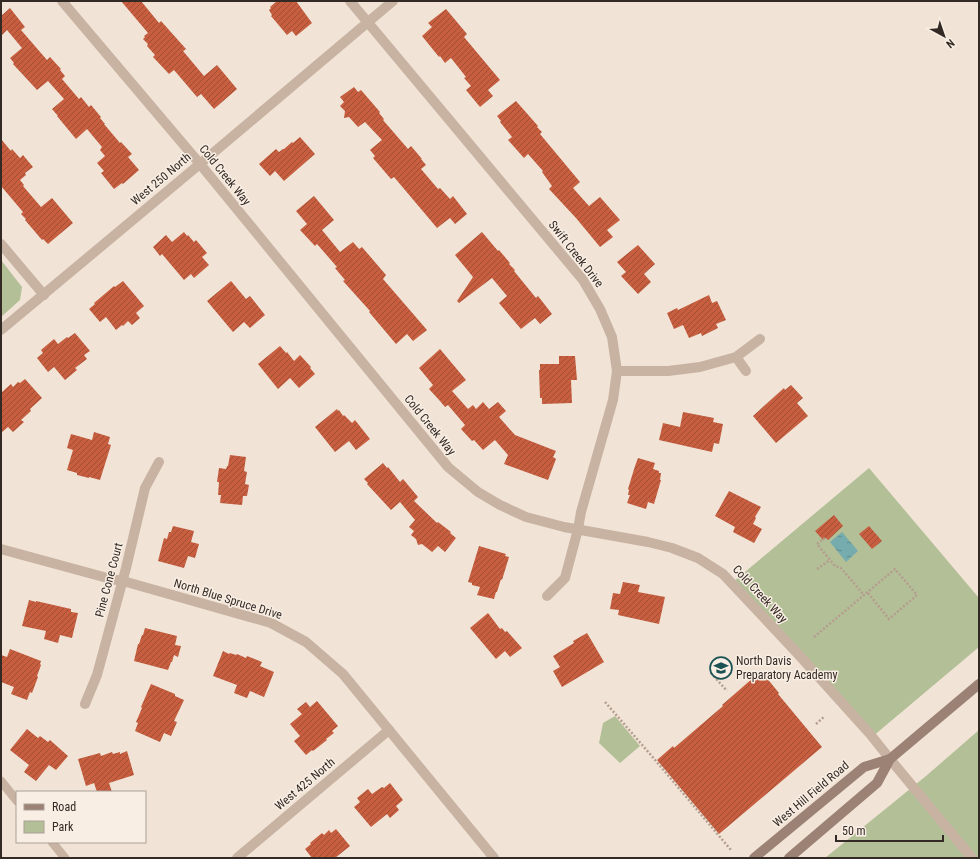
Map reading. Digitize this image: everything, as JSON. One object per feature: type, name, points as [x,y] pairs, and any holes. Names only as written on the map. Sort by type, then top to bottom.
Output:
[{"type":"main road","name":"West Hill Field Road","points":[[789,858],[877,783],[890,759],[979,684]]},
{"type":"main road","name":"West Hill Field Road","points":[[754,858],[864,767],[890,759]]},
{"type":"street","name":"Cold Creek Way","points":[[62,1],[200,164],[448,467],[478,492],[500,505],[526,517],[564,527],[648,542],[672,548],[698,558],[723,574],[747,598],[870,734],[972,858]]},
{"type":"street","name":"Swift Creek Drive","points":[[350,1],[583,280],[600,309],[612,337],[617,371],[613,400],[581,512],[565,578],[547,596]]},
{"type":"street","name":"West 250 North","points":[[1,330],[393,1]]},
{"type":"street","points":[[1,244],[44,295]]},
{"type":"street","points":[[617,371],[668,371],[700,367],[736,357],[760,339]]},
{"type":"street","points":[[736,357],[746,370]]},
{"type":"street","name":"Pine Cone Court","points":[[86,704],[96,675],[123,581],[145,488],[158,462]]},
{"type":"street","name":"North Blue Spruce Drive","points":[[1,549],[123,581],[271,623],[306,642],[343,674],[494,858]]},
{"type":"street","name":"West 425 North","points":[[237,858],[389,730]]},
{"type":"lane","points":[[1,781],[16,799]]},
{"type":"lane","points":[[53,843],[65,858]]},
{"type":"path","points":[[824,538],[818,544],[835,566],[841,568],[864,596]]},
{"type":"path","points":[[817,569],[830,560]]},
{"type":"path","points":[[814,636],[896,569],[917,595],[889,619],[868,593]]},
{"type":"path","points":[[711,673],[727,691]]},
{"type":"path","points":[[605,702],[731,850]]},
{"type":"path","points":[[816,724],[825,716]]},
{"type":"green space","points":[[1,260],[22,287],[20,300],[1,317]]},
{"type":"green space","points":[[869,468],[979,598],[979,647],[872,737],[733,582]]},
{"type":"green space","points":[[615,716],[640,746],[620,763],[599,743],[603,723]]},
{"type":"green space","points":[[979,730],[979,858],[825,858],[926,776]]},
{"type":"water","points":[[842,532],[858,551],[846,562],[830,542]]},
{"type":"building","points":[[121,1],[141,1],[159,23],[161,21],[186,49],[183,51],[204,76],[217,65],[237,89],[214,109],[201,94],[197,97],[174,70],[169,74],[153,57],[155,55],[143,39],[148,33]]},
{"type":"building","points":[[277,1],[296,1],[312,23],[296,36],[292,31],[287,35],[271,16],[272,15],[269,10],[271,8],[270,7]]},
{"type":"building","points":[[10,8],[25,27],[21,30],[47,60],[50,57],[61,69],[60,70],[65,76],[62,79],[79,99],[81,97],[89,107],[91,105],[101,117],[100,118],[104,124],[120,143],[121,142],[132,154],[128,157],[139,170],[123,184],[122,183],[114,189],[101,173],[104,171],[97,163],[105,156],[100,150],[102,147],[87,129],[76,139],[57,116],[52,109],[64,99],[48,81],[37,90],[13,64],[14,63],[10,58],[22,48],[7,30],[1,36],[1,16]]},
{"type":"building","points":[[446,9],[467,34],[464,37],[500,80],[488,90],[493,96],[480,107],[466,90],[471,86],[451,58],[445,63],[422,36],[432,27],[428,23]]},
{"type":"building","points":[[354,87],[358,92],[361,90],[380,112],[379,113],[384,119],[383,120],[408,149],[411,146],[422,159],[426,165],[421,169],[438,189],[440,188],[450,199],[453,196],[467,214],[455,224],[450,218],[437,228],[394,177],[391,179],[373,158],[375,156],[370,150],[382,140],[365,122],[358,127],[349,117],[344,118],[345,111],[340,106],[344,102],[340,97]]},
{"type":"building","points":[[516,101],[538,126],[537,127],[542,132],[540,134],[580,182],[573,188],[589,206],[600,197],[620,220],[607,230],[613,237],[600,247],[549,189],[552,186],[542,172],[543,171],[528,154],[524,158],[508,140],[512,137],[497,116]]},
{"type":"building","points":[[300,137],[315,154],[284,181],[275,171],[270,176],[259,164],[276,149],[279,152]]},
{"type":"building","points":[[1,139],[11,151],[12,149],[20,158],[23,155],[33,167],[25,173],[26,175],[20,180],[24,185],[23,186],[41,207],[52,198],[73,223],[48,244],[43,239],[42,240],[25,220],[26,219],[21,214],[23,212],[1,186]]},
{"type":"building","points":[[314,196],[334,220],[322,230],[340,252],[353,242],[359,249],[362,247],[386,275],[383,279],[427,330],[413,341],[407,334],[396,344],[369,312],[370,311],[343,281],[345,280],[335,268],[337,267],[317,244],[315,246],[300,230],[307,224],[296,211]]},
{"type":"building","points":[[184,232],[194,242],[196,240],[207,253],[202,257],[209,265],[194,278],[191,274],[184,280],[162,254],[160,256],[153,247],[166,235],[172,242]]},
{"type":"building","points":[[482,232],[510,263],[509,264],[515,270],[514,271],[536,298],[538,296],[552,314],[540,324],[535,318],[521,329],[499,303],[507,296],[492,278],[459,303],[457,301],[473,277],[455,255]]},
{"type":"building","points":[[638,245],[655,264],[644,274],[651,282],[638,294],[621,276],[626,272],[617,262]]},
{"type":"building","points":[[123,281],[144,306],[136,313],[140,318],[132,325],[128,321],[116,330],[106,317],[100,322],[89,309],[114,286],[115,287]]},
{"type":"building","points":[[231,281],[246,299],[250,296],[265,315],[250,328],[244,322],[233,332],[207,301]]},
{"type":"building","points":[[709,295],[712,303],[717,301],[726,320],[716,324],[718,328],[702,336],[701,333],[689,338],[683,325],[674,329],[667,313],[677,308],[678,310]]},
{"type":"building","points":[[75,333],[90,351],[84,355],[87,359],[75,368],[77,370],[65,380],[54,367],[48,372],[37,358],[43,353],[41,350],[54,339],[58,344]]},
{"type":"building","points":[[280,346],[294,361],[300,355],[315,374],[299,388],[290,378],[278,389],[258,364]]},
{"type":"building","points":[[440,349],[466,380],[452,391],[468,409],[473,405],[476,409],[483,402],[489,409],[498,402],[506,411],[499,417],[515,435],[556,451],[553,457],[556,459],[548,480],[504,464],[508,455],[495,440],[483,450],[461,429],[465,425],[448,405],[445,407],[429,389],[433,385],[419,368]]},
{"type":"building","points":[[559,356],[575,356],[577,380],[571,380],[572,403],[542,404],[542,398],[540,398],[540,364],[559,364]]},
{"type":"building","points":[[25,379],[42,398],[30,409],[31,411],[21,420],[24,422],[13,432],[8,427],[1,433],[1,393],[11,384],[13,387],[18,382],[20,383]]},
{"type":"building","points":[[791,385],[803,398],[797,403],[808,416],[776,443],[753,416],[784,388],[785,390]]},
{"type":"building","points":[[337,409],[352,423],[355,420],[370,439],[356,450],[349,441],[335,452],[315,427]]},
{"type":"building","points":[[683,412],[714,418],[713,422],[723,424],[719,444],[714,443],[712,452],[659,440],[663,423],[680,427]]},
{"type":"building","points":[[94,432],[110,437],[108,444],[111,445],[100,480],[77,475],[77,473],[67,470],[73,450],[67,448],[71,434],[92,440]]},
{"type":"building","points":[[230,455],[246,457],[244,471],[247,472],[245,484],[249,485],[247,496],[243,496],[242,505],[220,503],[221,495],[218,495],[219,482],[217,482],[219,468],[226,469]]},
{"type":"building","points":[[638,458],[655,463],[653,469],[661,473],[661,480],[654,504],[648,502],[646,509],[627,503],[630,495],[628,495],[628,489]]},
{"type":"building","points":[[383,463],[400,482],[403,479],[418,497],[414,501],[437,523],[438,522],[451,532],[450,533],[456,538],[445,552],[438,546],[432,552],[422,544],[418,545],[416,539],[411,535],[414,531],[409,527],[415,520],[400,502],[391,510],[367,484],[368,483],[364,479]]},
{"type":"building","points":[[729,491],[761,507],[753,524],[762,529],[754,543],[733,532],[735,527],[715,516]]},
{"type":"building","points":[[834,515],[843,526],[828,540],[826,538],[823,540],[815,531]]},
{"type":"building","points":[[173,526],[194,531],[191,542],[199,544],[195,558],[188,556],[184,568],[158,561],[164,538],[167,539]]},
{"type":"building","points":[[869,526],[882,541],[872,549],[859,534]]},
{"type":"building","points":[[479,546],[506,554],[505,556],[509,557],[494,599],[477,595],[480,587],[472,585],[472,583],[468,582]]},
{"type":"building","points":[[623,582],[640,585],[638,592],[665,597],[659,624],[618,615],[619,610],[610,609],[613,593],[620,594]]},
{"type":"building","points":[[29,600],[71,609],[71,612],[78,613],[72,638],[60,635],[58,643],[44,639],[46,631],[22,626]]},
{"type":"building","points":[[488,613],[500,629],[502,628],[505,632],[507,631],[522,648],[510,657],[505,651],[496,659],[470,628]]},
{"type":"building","points":[[145,628],[177,636],[175,645],[181,646],[178,657],[174,655],[168,670],[134,661],[138,644]]},
{"type":"building","points":[[587,633],[604,662],[562,687],[553,671],[560,667],[553,656],[574,643],[573,641]]},
{"type":"building","points":[[10,649],[41,661],[38,677],[32,693],[30,692],[27,700],[11,694],[14,687],[1,682],[1,655],[7,657]]},
{"type":"building","points":[[223,651],[229,654],[237,654],[246,658],[247,656],[262,662],[260,666],[274,672],[264,697],[250,691],[247,698],[234,693],[237,685],[213,676]]},
{"type":"building","name":"North Davis Preparatory Academy","points":[[761,671],[822,747],[719,834],[657,760],[673,746],[674,748]]},
{"type":"building","points":[[151,684],[175,694],[175,696],[184,700],[174,721],[177,722],[171,736],[164,733],[160,742],[135,731],[138,723],[136,722],[142,708],[141,707]]},
{"type":"building","points":[[317,701],[338,726],[332,731],[334,733],[326,739],[327,740],[306,755],[294,741],[300,736],[290,724],[302,714],[297,709],[306,702],[310,707]]},
{"type":"building","points":[[27,729],[38,738],[40,736],[48,742],[50,740],[68,756],[56,770],[49,765],[36,781],[24,772],[29,765],[10,750]]},
{"type":"building","points":[[127,751],[134,775],[109,783],[112,791],[97,791],[94,783],[86,786],[78,759],[100,753],[101,756],[112,752],[113,754],[120,752],[120,754]]},
{"type":"building","points":[[390,783],[403,800],[396,806],[399,810],[390,818],[387,814],[371,827],[354,807],[360,802],[357,798],[368,789],[372,794]]},
{"type":"building","points":[[336,829],[350,846],[335,858],[312,858],[305,849],[322,833],[324,835],[329,830],[331,833]]},
{"type":"place","name":"North Davis Preparatory Academy","points":[[721,668]]}]
